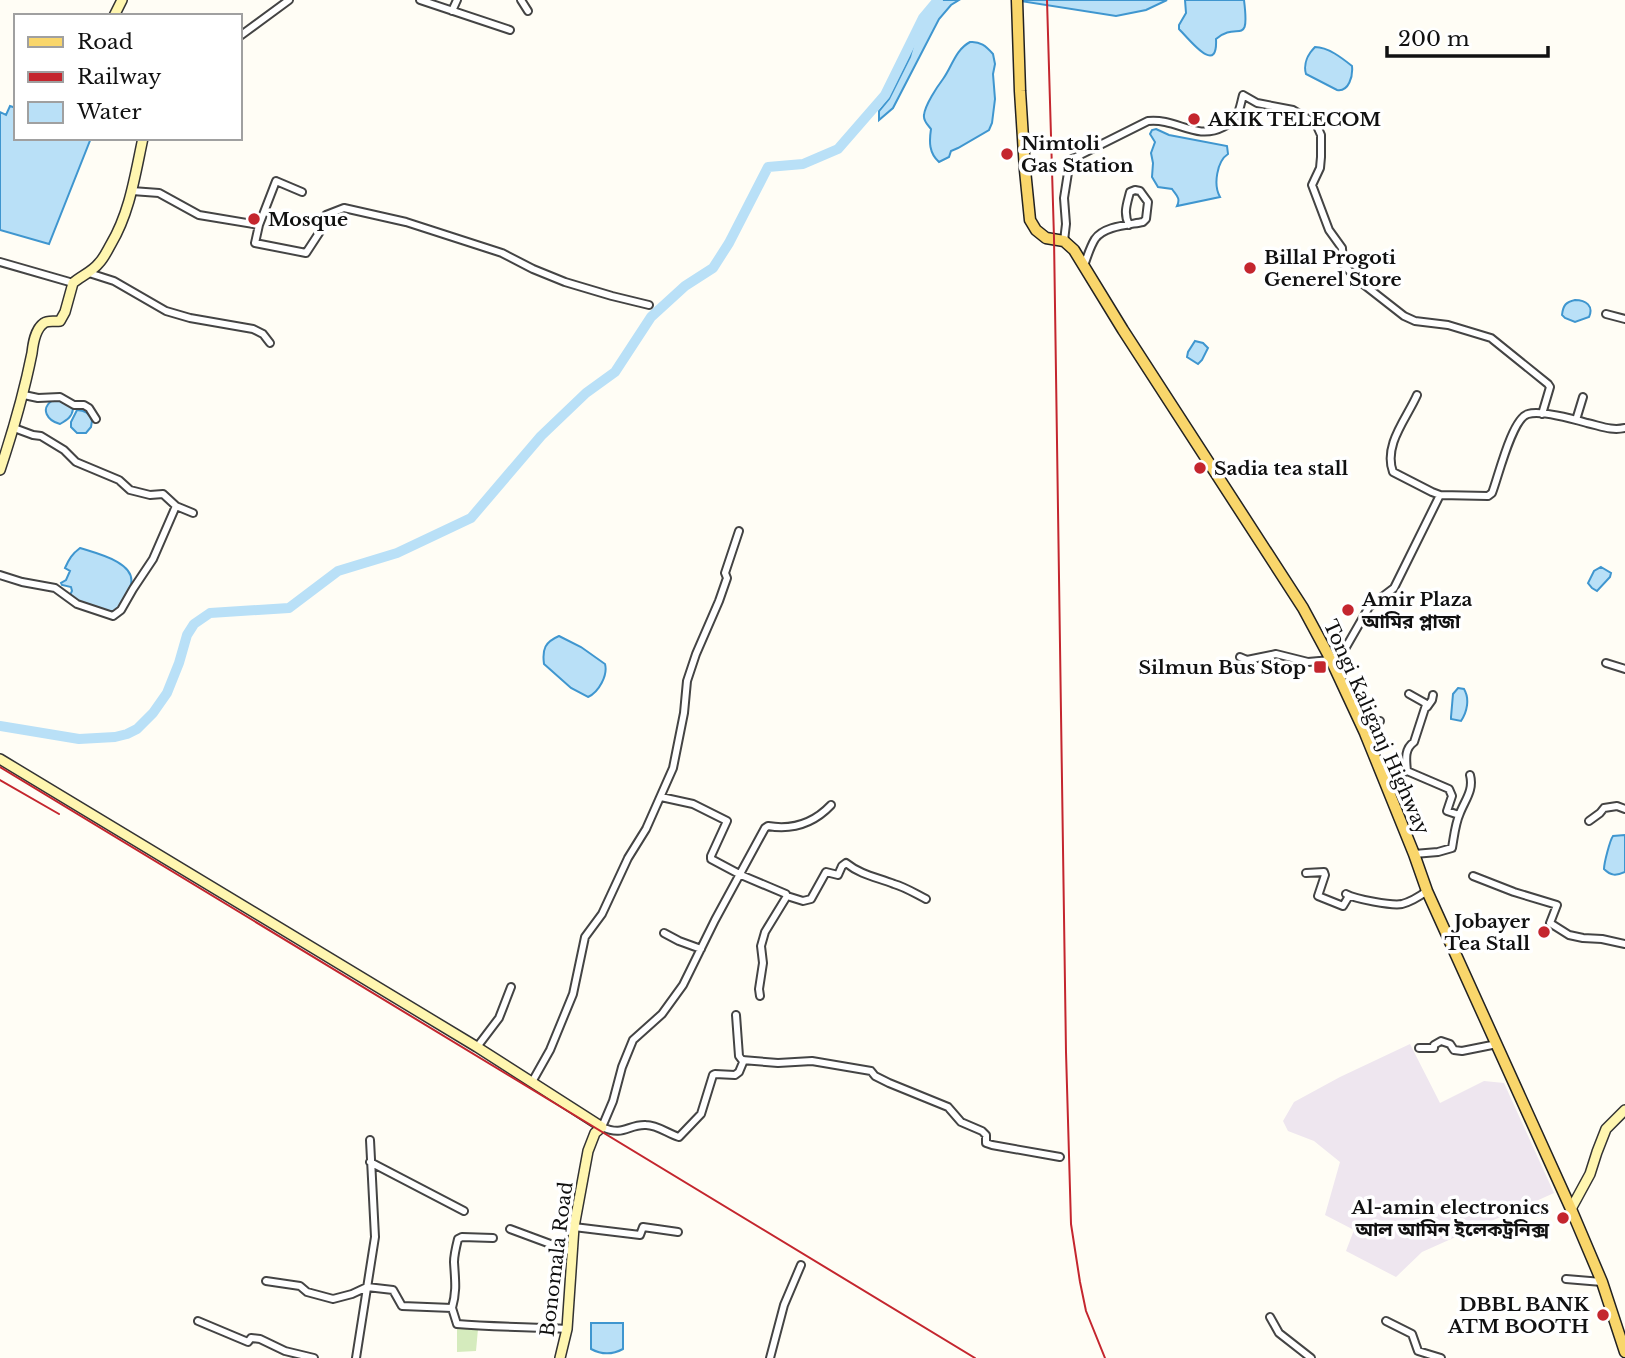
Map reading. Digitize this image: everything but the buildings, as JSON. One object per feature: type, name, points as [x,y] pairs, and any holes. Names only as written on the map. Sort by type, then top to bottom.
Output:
[{"type":"main road","name":"Tongi Kaliganj Highway","points":[[1017,0],[1024,157],[1030,220],[1036,230],[1046,238],[1064,241],[1074,250],[1303,608],[1359,720],[1427,891],[1572,1209],[1602,1282],[1625,1352]]},
{"type":"street","points":[[242,35],[289,0]]},
{"type":"street","points":[[420,0],[440,3],[452,11],[510,30]]},
{"type":"street","points":[[452,11],[457,0]]},
{"type":"street","points":[[521,0],[528,11]]},
{"type":"street","points":[[1064,241],[1064,198],[1070,160],[1149,121],[1169,122],[1197,131],[1209,132],[1218,129],[1228,125],[1236,116],[1243,95],[1257,103],[1293,110],[1315,124],[1321,135],[1320,168],[1312,185],[1329,230],[1342,248],[1343,264],[1358,280],[1404,316],[1415,321],[1448,325],[1490,338],[1548,384],[1550,387],[1542,414]]},
{"type":"street","points":[[0,470],[24,395],[34,340],[44,323],[60,321],[73,284],[100,262],[121,227],[143,140]]},
{"type":"street","points":[[302,192],[276,181],[258,225],[256,243],[306,253],[321,230],[326,215],[344,208],[406,222],[502,253],[565,282],[649,305]]},
{"type":"street","points":[[132,191],[159,193],[200,215],[258,225]]},
{"type":"street","points":[[1084,266],[1098,236],[1105,231],[1143,222],[1147,215],[1148,202],[1140,191],[1130,192],[1126,207],[1129,225]]},
{"type":"street","points":[[0,262],[73,284]]},
{"type":"street","points":[[89,273],[114,281],[166,311],[253,329],[263,334],[270,342]]},
{"type":"street","points":[[1606,314],[1625,318]]},
{"type":"street","points":[[24,395],[38,398],[60,397],[74,405],[89,408],[96,419]]},
{"type":"street","points":[[1417,395],[1400,425],[1390,464],[1393,472],[1440,495],[1488,496],[1492,493],[1508,443],[1522,417],[1527,414],[1576,420],[1607,429],[1625,428]]},
{"type":"street","points":[[1576,420],[1583,397]]},
{"type":"street","points":[[14,428],[40,436],[64,450],[76,462],[119,480],[130,489],[150,495],[163,494],[176,506],[193,513]]},
{"type":"street","points":[[1240,657],[1247,660],[1276,654],[1308,662],[1332,664],[1369,607],[1394,588],[1440,495]]},
{"type":"street","points":[[0,575],[55,588],[77,604],[113,616],[121,610],[153,559],[176,506]]},
{"type":"street","points":[[532,1082],[550,1050],[573,994],[585,937],[602,914],[673,768],[684,713],[687,681],[727,579],[725,573],[739,531]]},
{"type":"street","points":[[1606,663],[1625,669]]},
{"type":"street","points":[[1409,694],[1425,703],[1426,709]]},
{"type":"street","points":[[1407,771],[1407,752],[1414,742],[1433,695]]},
{"type":"street","points":[[1359,720],[1380,721]]},
{"type":"street","points":[[0,760],[477,1048],[602,1127],[620,1131],[650,1125],[679,1137],[701,1114],[713,1075],[735,1074],[739,1072],[744,1060]]},
{"type":"street","points":[[1384,780],[1407,771],[1450,789],[1452,796],[1447,811],[1459,814]]},
{"type":"street","points":[[1414,853],[1438,852],[1452,848],[1459,814],[1472,783],[1470,775]]},
{"type":"street","points":[[661,797],[693,804],[727,821],[710,858],[787,896],[803,901],[811,899],[826,872],[838,876],[846,863],[856,871],[895,884],[926,900]]},
{"type":"street","points":[[602,1127],[633,1040],[662,1014],[683,985],[715,920],[768,826],[796,826],[815,819],[831,805]]},
{"type":"street","points":[[1589,821],[1604,808],[1616,806],[1625,809]]},
{"type":"street","points":[[1306,873],[1324,872],[1318,896],[1343,906],[1348,895],[1401,904],[1427,891]]},
{"type":"street","points":[[1473,876],[1557,905],[1550,923],[1569,935],[1625,944]]},
{"type":"street","points":[[760,996],[763,963],[761,946],[765,932],[787,896]]},
{"type":"street","points":[[664,933],[701,949]]},
{"type":"street","points":[[477,1048],[499,1017],[511,987]]},
{"type":"street","points":[[736,1015],[739,1056],[744,1060],[778,1063],[812,1061],[870,1071],[889,1083],[948,1107],[961,1122],[982,1131],[986,1135],[986,1143],[1060,1157]]},
{"type":"street","points":[[1419,1048],[1434,1048],[1434,1045],[1441,1041],[1450,1044],[1454,1051],[1497,1044]]},
{"type":"street","points":[[1572,1209],[1590,1174],[1606,1129],[1625,1110]]},
{"type":"street","name":"Bonomala Road","points":[[560,1358],[567,1329],[574,1227],[588,1151],[595,1133],[602,1127]]},
{"type":"street","points":[[356,1358],[375,1237],[370,1140]]},
{"type":"street","points":[[370,1162],[464,1211]]},
{"type":"street","points":[[574,1227],[640,1234],[643,1227],[678,1232]]},
{"type":"street","points":[[510,1229],[572,1252]]},
{"type":"street","points":[[493,1238],[458,1239],[454,1260],[456,1294],[452,1308],[457,1324],[567,1329]]},
{"type":"street","points":[[769,1358],[784,1305],[801,1265]]},
{"type":"street","points":[[1566,1279],[1602,1282]]},
{"type":"street","points":[[266,1281],[300,1286],[307,1293],[333,1299],[367,1287],[393,1290],[402,1306],[452,1308]]},
{"type":"street","points":[[1270,1317],[1279,1333],[1311,1358]]},
{"type":"street","points":[[198,1321],[248,1342],[251,1338],[260,1339],[285,1351],[314,1358]]},
{"type":"street","points":[[1386,1321],[1412,1334],[1418,1351],[1441,1358]]},
{"type":"shaded area","points":[[1410,1044],[1440,1103],[1484,1081],[1504,1083],[1554,1193],[1422,1252],[1396,1277],[1346,1251],[1354,1230],[1325,1215],[1340,1162],[1314,1141],[1288,1131],[1283,1121],[1294,1102]]},
{"type":"green space","points":[[457,1329],[478,1329],[476,1351],[457,1352]]},
{"type":"water","points":[[938,0],[959,0],[939,19],[893,108],[879,120],[879,111],[889,99],[910,57],[917,32]]},
{"type":"water","points":[[1014,0],[1167,0],[1146,10],[1116,16]]},
{"type":"water","points":[[1185,0],[1244,0],[1244,29],[1216,39],[1215,50],[1212,55],[1208,55],[1179,29],[1186,13]]},
{"type":"water","points":[[970,42],[983,45],[993,54],[995,99],[992,123],[989,130],[951,151],[949,157],[939,162],[932,151],[931,129],[924,119],[925,111],[957,54]]},
{"type":"water","points":[[1315,47],[1330,51],[1352,66],[1351,79],[1345,88],[1337,90],[1306,74],[1307,59]]},
{"type":"water","points":[[10,106],[14,107],[14,140],[90,140],[49,244],[0,230],[0,112],[6,115]]},
{"type":"water","points":[[1156,129],[1169,135],[1227,146],[1228,154],[1221,162],[1217,174],[1220,197],[1177,206],[1178,199],[1172,189],[1158,187],[1152,177],[1151,153],[1155,142],[1150,134]]},
{"type":"water","points":[[1575,300],[1588,304],[1589,317],[1575,322],[1562,315],[1566,304]]},
{"type":"water","points":[[1195,341],[1208,348],[1198,364],[1187,357]]},
{"type":"water","points":[[53,400],[64,402],[73,409],[69,418],[60,424],[52,420],[46,411],[46,407]]},
{"type":"water","points":[[77,410],[88,414],[92,421],[86,433],[77,433],[71,427]]},
{"type":"water","points":[[80,548],[121,564],[131,576],[130,588],[114,614],[82,604],[70,595],[71,587],[62,585],[70,571],[65,568],[66,565]]},
{"type":"water","points":[[1601,567],[1611,573],[1597,591],[1588,583],[1594,571]]},
{"type":"water","points":[[559,636],[605,664],[602,683],[588,697],[571,688],[544,664],[546,647]]},
{"type":"water","points":[[1458,688],[1464,689],[1467,697],[1466,710],[1461,721],[1451,719],[1453,694]]},
{"type":"water","points":[[1625,835],[1625,872],[1611,874],[1604,869],[1610,842],[1613,836]]},
{"type":"water","points":[[591,1323],[623,1323],[623,1349],[607,1354],[591,1349]]},
{"type":"waterway","points":[[0,726],[79,739],[127,734],[137,729],[153,713],[167,693],[187,635],[194,624],[210,613],[289,608],[338,571],[397,553],[471,518],[541,436],[586,393],[615,372],[651,317],[685,286],[713,268],[768,167],[803,164],[838,149],[885,95],[923,18],[938,0]]},
{"type":"railway","points":[[1047,0],[1054,238],[1071,1224],[1086,1311],[1105,1358]]},
{"type":"railway","points":[[0,767],[975,1358]]},
{"type":"railway","points":[[0,780],[59,814]]},
{"type":"place","name":"AKIK TELECOM","points":[[1194,119]]},
{"type":"place","name":"Nimtoli Gas Station","points":[[1007,154]]},
{"type":"place","name":"Mosque","points":[[254,219]]},
{"type":"place","name":"Billal Progoti Generel Store","points":[[1250,268]]},
{"type":"place","name":"Sadia tea stall","points":[[1200,468]]},
{"type":"place","name":"Amir Plaza আমির প্লাজা","points":[[1348,610]]},
{"type":"place","name":"Silmun Bus Stop","points":[[1320,667]]},
{"type":"place","name":"Jobayer Tea Stall","points":[[1544,932]]},
{"type":"place","name":"Al-amin electronics আল আমিন ইলেকট্রনিক্স","points":[[1563,1218]]},
{"type":"place","name":"DBBL BANK ATM BOOTH","points":[[1603,1315]]}]
